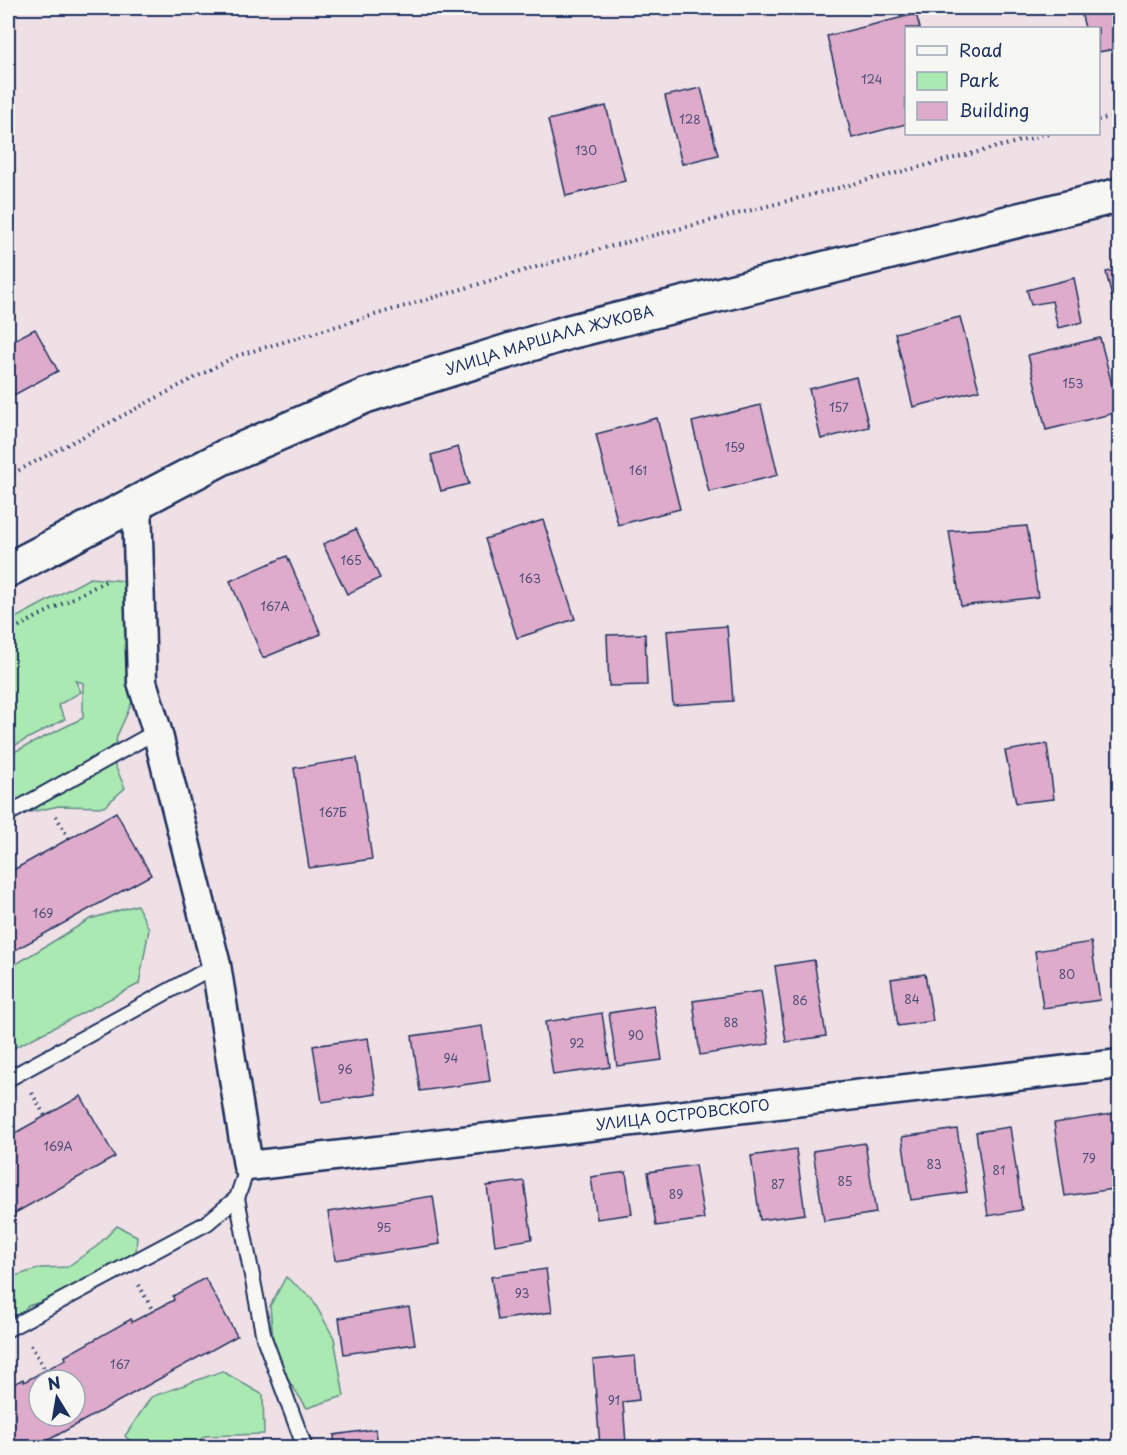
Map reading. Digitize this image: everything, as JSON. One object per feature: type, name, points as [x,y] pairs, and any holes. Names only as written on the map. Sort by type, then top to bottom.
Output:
[{"type":"main road","name":"УЛИЦА МАРШАЛА ЖУКОВА","points":[[8,570],[224,457],[365,396],[603,323],[1119,195]]},
{"type":"street","points":[[137,502],[142,682],[157,731],[216,965],[248,1166]]},
{"type":"street","name":"УЛИЦА ОСТРОВСКОГО","points":[[248,1166],[1119,1064]]},
{"type":"lane","points":[[8,814],[157,731]]},
{"type":"lane","points":[[8,1079],[216,965]]},
{"type":"lane","points":[[248,1166],[237,1198],[264,1338],[305,1448]]},
{"type":"lane","points":[[8,1329],[207,1223],[237,1198]]},
{"type":"path","points":[[1100,120],[1119,115]]},
{"type":"path","points":[[8,476],[236,356],[577,255],[1044,135]]},
{"type":"path","points":[[8,632],[139,564]]},
{"type":"green space","points":[[90,578],[125,581],[134,698],[117,736],[113,761],[125,788],[104,807],[59,806],[16,815],[8,824],[8,755],[83,718],[83,683],[75,680],[81,692],[58,705],[65,719],[8,749],[8,622]]},
{"type":"green space","points":[[137,905],[149,929],[139,984],[8,1051],[8,969],[90,919]]},
{"type":"green space","points":[[117,1226],[137,1236],[136,1254],[90,1286],[28,1306],[8,1328],[8,1278],[41,1268],[67,1267],[97,1246]]},
{"type":"green space","points":[[286,1277],[311,1297],[334,1338],[344,1396],[307,1408],[275,1361],[270,1306]]},
{"type":"green space","points":[[222,1371],[263,1395],[264,1434],[205,1436],[190,1447],[136,1447],[125,1436],[151,1397]]},
{"type":"building","points":[[1080,8],[1120,8],[1120,48],[1100,52],[1100,27],[1085,27]]},
{"type":"building","points":[[916,14],[920,27],[905,27],[905,124],[852,138],[827,36]]},
{"type":"building","points":[[701,88],[718,155],[682,164],[665,96]]},
{"type":"building","points":[[606,106],[625,181],[566,196],[548,120]]},
{"type":"building","points":[[1120,269],[1120,314],[1116,315],[1106,272]]},
{"type":"building","points":[[1074,278],[1083,322],[1058,328],[1052,301],[1031,305],[1027,290]]},
{"type":"building","points":[[960,317],[979,390],[913,407],[895,333]]},
{"type":"building","points":[[35,329],[58,371],[14,395],[8,382],[8,343]]},
{"type":"building","points":[[1100,338],[1119,412],[1046,430],[1028,355]]},
{"type":"building","points":[[856,377],[869,427],[821,439],[809,389]]},
{"type":"building","points":[[761,405],[778,475],[709,492],[692,422]]},
{"type":"building","points":[[657,418],[680,509],[618,525],[596,434]]},
{"type":"building","points":[[458,447],[469,484],[441,491],[431,455]]},
{"type":"building","points":[[543,520],[575,619],[517,638],[485,539]]},
{"type":"building","points":[[1027,526],[1038,597],[961,606],[949,531]]},
{"type":"building","points":[[356,529],[380,578],[347,594],[323,544]]},
{"type":"building","points":[[287,556],[321,634],[263,658],[230,581]]},
{"type":"building","points":[[727,626],[733,701],[673,705],[667,631]]},
{"type":"building","points":[[645,634],[647,685],[609,686],[607,635]]},
{"type":"building","points":[[1047,744],[1054,799],[1016,803],[1005,751]]},
{"type":"building","points":[[357,758],[372,859],[309,868],[294,768]]},
{"type":"building","points":[[116,812],[151,875],[8,954],[8,873]]},
{"type":"building","points":[[1120,912],[1120,958],[1113,913]]},
{"type":"building","points":[[1091,942],[1100,1000],[1043,1008],[1035,951]]},
{"type":"building","points":[[814,960],[826,1036],[786,1042],[775,966]]},
{"type":"building","points":[[925,974],[933,1021],[898,1026],[891,979]]},
{"type":"building","points":[[761,991],[769,1044],[700,1055],[693,1001]]},
{"type":"building","points":[[654,1006],[662,1060],[617,1066],[609,1013]]},
{"type":"building","points":[[602,1013],[610,1067],[553,1075],[545,1022]]},
{"type":"building","points":[[482,1026],[490,1081],[420,1091],[412,1036]]},
{"type":"building","points":[[368,1038],[376,1094],[322,1102],[313,1046]]},
{"type":"building","points":[[81,1096],[115,1157],[8,1217],[8,1137]]},
{"type":"building","points":[[1117,1113],[1120,1131],[1120,1188],[1065,1196],[1054,1123]]},
{"type":"building","points":[[1010,1127],[1022,1210],[988,1216],[976,1132]]},
{"type":"building","points":[[957,1129],[967,1192],[911,1200],[902,1137]]},
{"type":"building","points":[[865,1143],[876,1213],[824,1221],[813,1151]]},
{"type":"building","points":[[796,1149],[805,1214],[760,1220],[751,1156]]},
{"type":"building","points":[[695,1165],[704,1219],[656,1226],[648,1172]]},
{"type":"building","points":[[626,1172],[632,1214],[597,1219],[591,1177]]},
{"type":"building","points":[[524,1181],[532,1239],[495,1245],[487,1186]]},
{"type":"building","points":[[433,1196],[440,1244],[335,1260],[328,1212]]},
{"type":"building","points":[[546,1269],[552,1312],[498,1320],[491,1277]]},
{"type":"building","points":[[205,1278],[237,1336],[87,1419],[87,1368],[50,1368],[66,1359],[65,1356],[131,1319],[132,1322],[174,1300],[173,1296]]},
{"type":"building","points":[[409,1307],[415,1344],[344,1354],[339,1318]]},
{"type":"building","points":[[635,1356],[639,1400],[623,1402],[626,1444],[600,1446],[593,1360]]},
{"type":"building","points":[[23,1379],[24,1382],[27,1380],[27,1428],[70,1428],[34,1448],[8,1448],[8,1387]]},
{"type":"building","points":[[376,1429],[378,1448],[335,1448],[334,1435]]}]
